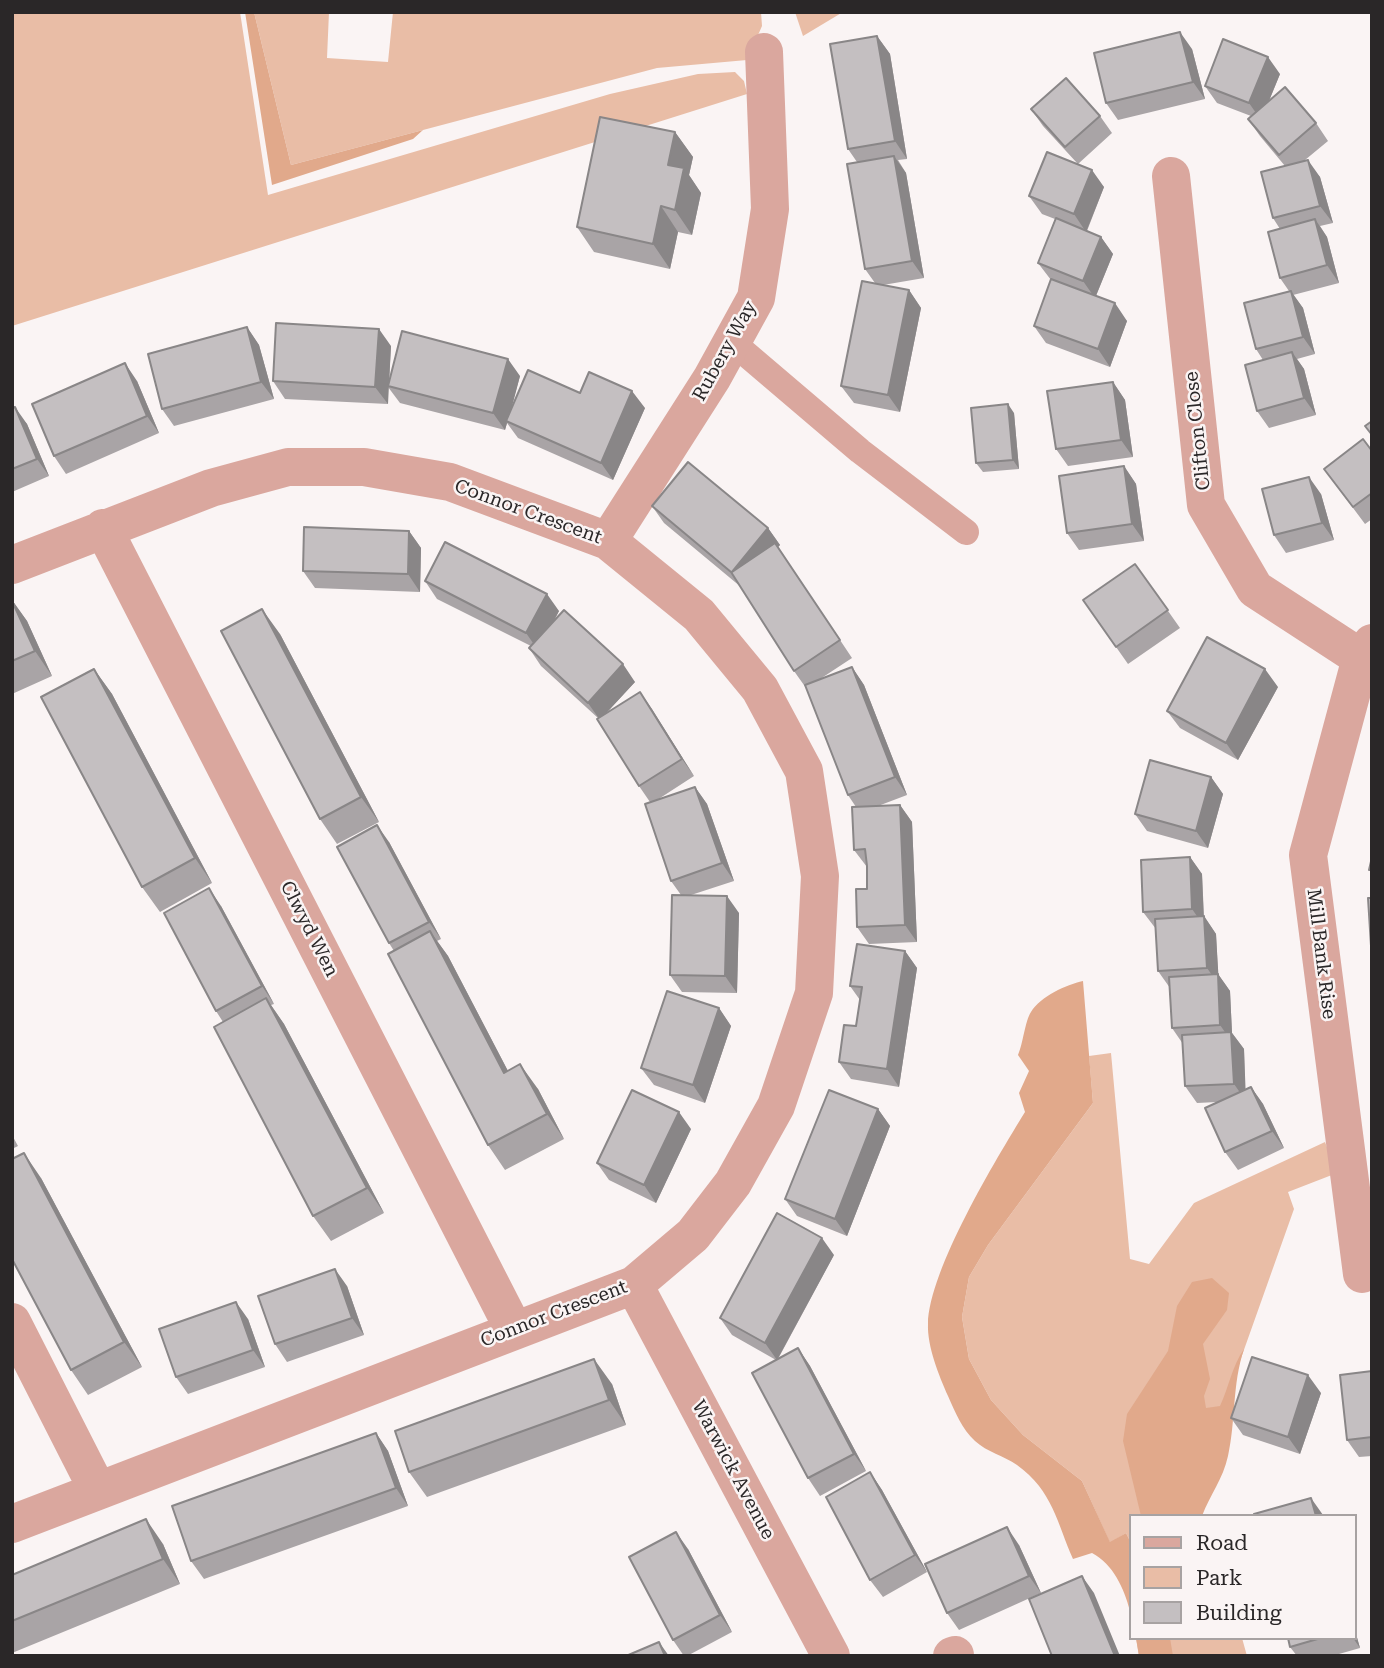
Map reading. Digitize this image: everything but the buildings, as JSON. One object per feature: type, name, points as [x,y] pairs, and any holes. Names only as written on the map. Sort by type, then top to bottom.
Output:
[{"type":"street","name":"Rubery Way","points":[[608,541],[732,342],[756,298],[770,209],[764,52]]},
{"type":"street","name":"Clifton Close","points":[[1171,176],[1206,505],[1255,589],[1366,650]]},
{"type":"street","name":"Connor Crescent","points":[[12,565],[211,488],[288,467],[364,467],[450,482],[608,541],[699,615],[760,689],[804,771],[820,876],[814,993],[776,1106],[733,1183],[693,1235],[634,1285],[97,1489],[12,1524]]},
{"type":"street","name":"Clwyd Wen","points":[[103,528],[514,1330]]},
{"type":"street","name":"Mill Bank Rise","points":[[1362,1273],[1308,855],[1366,650]]},
{"type":"street","name":"Warwick Avenue","points":[[634,1285],[831,1656]]},
{"type":"street","points":[[12,1322],[97,1489]]},
{"type":"lane","points":[[732,342],[860,451],[966,532]]},
{"type":"green space","points":[[12,12],[240,12],[268,195],[610,94],[698,74],[735,72],[744,81],[747,94],[12,326]]},
{"type":"green space","points":[[254,12],[329,12],[327,58],[388,62],[393,12],[761,12],[762,26],[747,60],[657,68],[291,165]]},
{"type":"green space","points":[[795,12],[843,12],[803,36]]},
{"type":"green space","points":[[1111,1053],[1130,1259],[1149,1264],[1194,1203],[1325,1142],[1337,1173],[1288,1192],[1294,1209],[1240,1361],[1202,1514],[1128,1514],[1128,1537],[1126,1533],[1110,1543],[1082,1481],[1023,1435],[991,1400],[969,1359],[962,1317],[969,1277],[988,1245],[1093,1103],[1089,1056]]},
{"type":"green space","points":[[1136,1640],[1243,1640],[1247,1656],[1139,1656]]},
{"type":"shaded area","points":[[245,12],[254,12],[291,165],[423,130],[413,139],[272,185]]},
{"type":"shaded area","points":[[1083,981],[1093,1103],[988,1245],[969,1277],[962,1317],[969,1359],[991,1400],[1023,1435],[1082,1481],[1110,1542],[1126,1533],[1128,1605],[1121,1585],[1106,1563],[1092,1553],[1073,1559],[1052,1508],[1029,1475],[1017,1465],[980,1445],[966,1431],[941,1379],[928,1333],[931,1301],[951,1246],[982,1185],[1025,1112],[1019,1093],[1029,1071],[1018,1055],[1029,1016],[1035,1006],[1062,988]]},
{"type":"shaded area","points":[[1212,1278],[1229,1293],[1227,1310],[1203,1344],[1210,1379],[1204,1396],[1206,1408],[1220,1406],[1236,1362],[1244,1349],[1226,1464],[1203,1514],[1141,1514],[1123,1441],[1127,1414],[1168,1351],[1177,1306],[1192,1282]]},
{"type":"shaded area","points":[[1136,1640],[1170,1640],[1173,1656],[1139,1656]]}]
